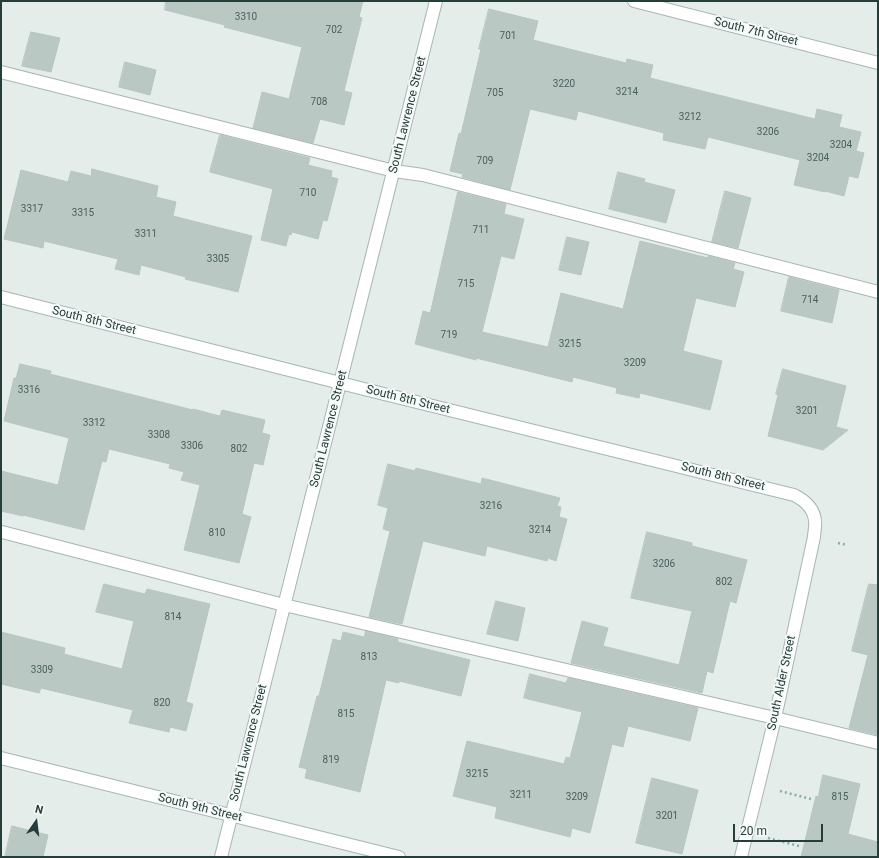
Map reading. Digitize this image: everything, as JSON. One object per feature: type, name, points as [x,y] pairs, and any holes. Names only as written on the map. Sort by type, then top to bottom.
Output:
[{"type":"street","name":"South Lawrence Street","points":[[221,857],[436,1]]},
{"type":"street","name":"South 7th Street","points":[[634,1],[878,63]]},
{"type":"street","points":[[1,72],[394,171],[431,177],[878,292]]},
{"type":"street","name":"South 8th Street","points":[[1,297],[340,383],[794,495],[803,500],[812,509]]},
{"type":"street","name":"South Alder Street","points":[[741,857],[775,718],[814,537],[816,521],[812,509]]},
{"type":"street","points":[[2,532],[284,605],[878,743]]},
{"type":"street","name":"South 9th Street","points":[[1,758],[399,857]]},
{"type":"path","points":[[838,543],[847,545]]},
{"type":"path","points":[[774,790],[810,799]]},
{"type":"path","points":[[762,836],[799,846]]},
{"type":"building","points":[[166,1],[363,1],[359,17],[362,18],[344,91],[352,93],[344,125],[320,119],[313,143],[253,128],[262,92],[289,99],[302,47],[165,10]]},
{"type":"building","points":[[489,9],[538,21],[533,40],[626,63],[627,59],[653,65],[650,78],[815,119],[817,109],[842,115],[839,127],[861,132],[856,151],[864,153],[858,178],[849,176],[844,196],[794,185],[800,160],[708,137],[705,149],[663,140],[664,133],[578,111],[576,120],[530,109],[510,190],[462,177],[463,174],[450,171],[459,133],[461,134]]},
{"type":"building","points":[[31,32],[60,38],[51,72],[22,66]]},
{"type":"building","points":[[125,62],[156,70],[150,95],[119,87]]},
{"type":"building","points":[[220,135],[310,158],[308,165],[332,171],[331,177],[338,179],[327,221],[323,220],[318,239],[292,232],[291,235],[289,234],[286,246],[261,240],[273,189],[210,172]]},
{"type":"building","points":[[92,169],[158,186],[156,197],[176,202],[173,216],[252,236],[238,292],[185,279],[186,277],[141,265],[139,275],[115,269],[118,259],[44,241],[43,248],[4,239],[21,170],[68,182],[71,171],[91,176]]},
{"type":"building","points":[[618,172],[645,179],[644,182],[675,190],[666,223],[609,209]]},
{"type":"building","points":[[725,191],[751,198],[738,248],[712,242]]},
{"type":"building","points":[[458,192],[506,204],[504,214],[524,219],[514,259],[501,256],[482,332],[548,347],[561,293],[623,309],[640,241],[708,258],[708,256],[735,263],[733,269],[744,272],[735,307],[696,298],[683,351],[722,361],[710,410],[640,393],[639,398],[616,393],[617,388],[573,377],[572,382],[476,358],[476,360],[415,344],[423,311],[430,313]]},
{"type":"building","points":[[567,237],[589,242],[581,275],[559,270]]},
{"type":"building","points":[[789,277],[839,290],[832,323],[781,311]]},
{"type":"building","points":[[20,364],[51,371],[50,374],[193,410],[220,416],[222,410],[265,420],[262,433],[270,435],[263,465],[254,463],[242,514],[251,517],[239,563],[184,550],[200,485],[181,480],[184,472],[169,468],[170,464],[109,449],[106,462],[102,461],[84,530],[1,511],[1,471],[58,485],[69,438],[4,421],[14,378],[16,378]]},
{"type":"building","points":[[783,369],[846,386],[836,427],[848,430],[823,450],[768,436],[778,395],[776,394]]},
{"type":"building","points":[[388,464],[415,471],[416,468],[481,484],[482,478],[560,498],[557,506],[561,507],[559,517],[567,519],[556,561],[548,558],[547,561],[487,546],[485,556],[423,541],[402,624],[369,617],[390,531],[383,529],[388,508],[378,505]]},
{"type":"building","points":[[647,532],[692,543],[692,546],[747,560],[736,603],[730,601],[713,673],[707,671],[702,693],[571,663],[582,621],[608,628],[603,646],[679,665],[692,611],[631,598]]},
{"type":"building","points":[[104,584],[145,594],[147,589],[210,604],[186,702],[193,704],[186,731],[170,727],[169,732],[129,723],[133,710],[41,688],[39,693],[1,684],[1,632],[65,648],[64,654],[122,669],[134,621],[96,612]]},
{"type":"building","points":[[869,584],[878,585],[878,735],[849,728],[868,655],[852,651]]},
{"type":"building","points":[[496,601],[525,608],[518,641],[487,634]]},
{"type":"building","points":[[366,631],[398,639],[398,642],[470,660],[461,696],[399,681],[399,683],[386,680],[360,792],[305,778],[307,769],[299,767],[333,639],[341,641],[343,632],[364,637]]},
{"type":"building","points":[[530,674],[566,683],[568,678],[698,708],[690,741],[628,726],[623,747],[612,744],[590,833],[572,828],[570,837],[495,818],[497,807],[453,796],[467,741],[564,764],[566,757],[570,758],[582,712],[524,698]]},
{"type":"building","points":[[823,775],[860,784],[848,834],[878,842],[878,857],[801,857],[816,796],[818,797]]},
{"type":"building","points":[[652,778],[698,790],[682,854],[636,843]]},
{"type":"building","points":[[12,826],[48,835],[43,857],[5,857]]}]
